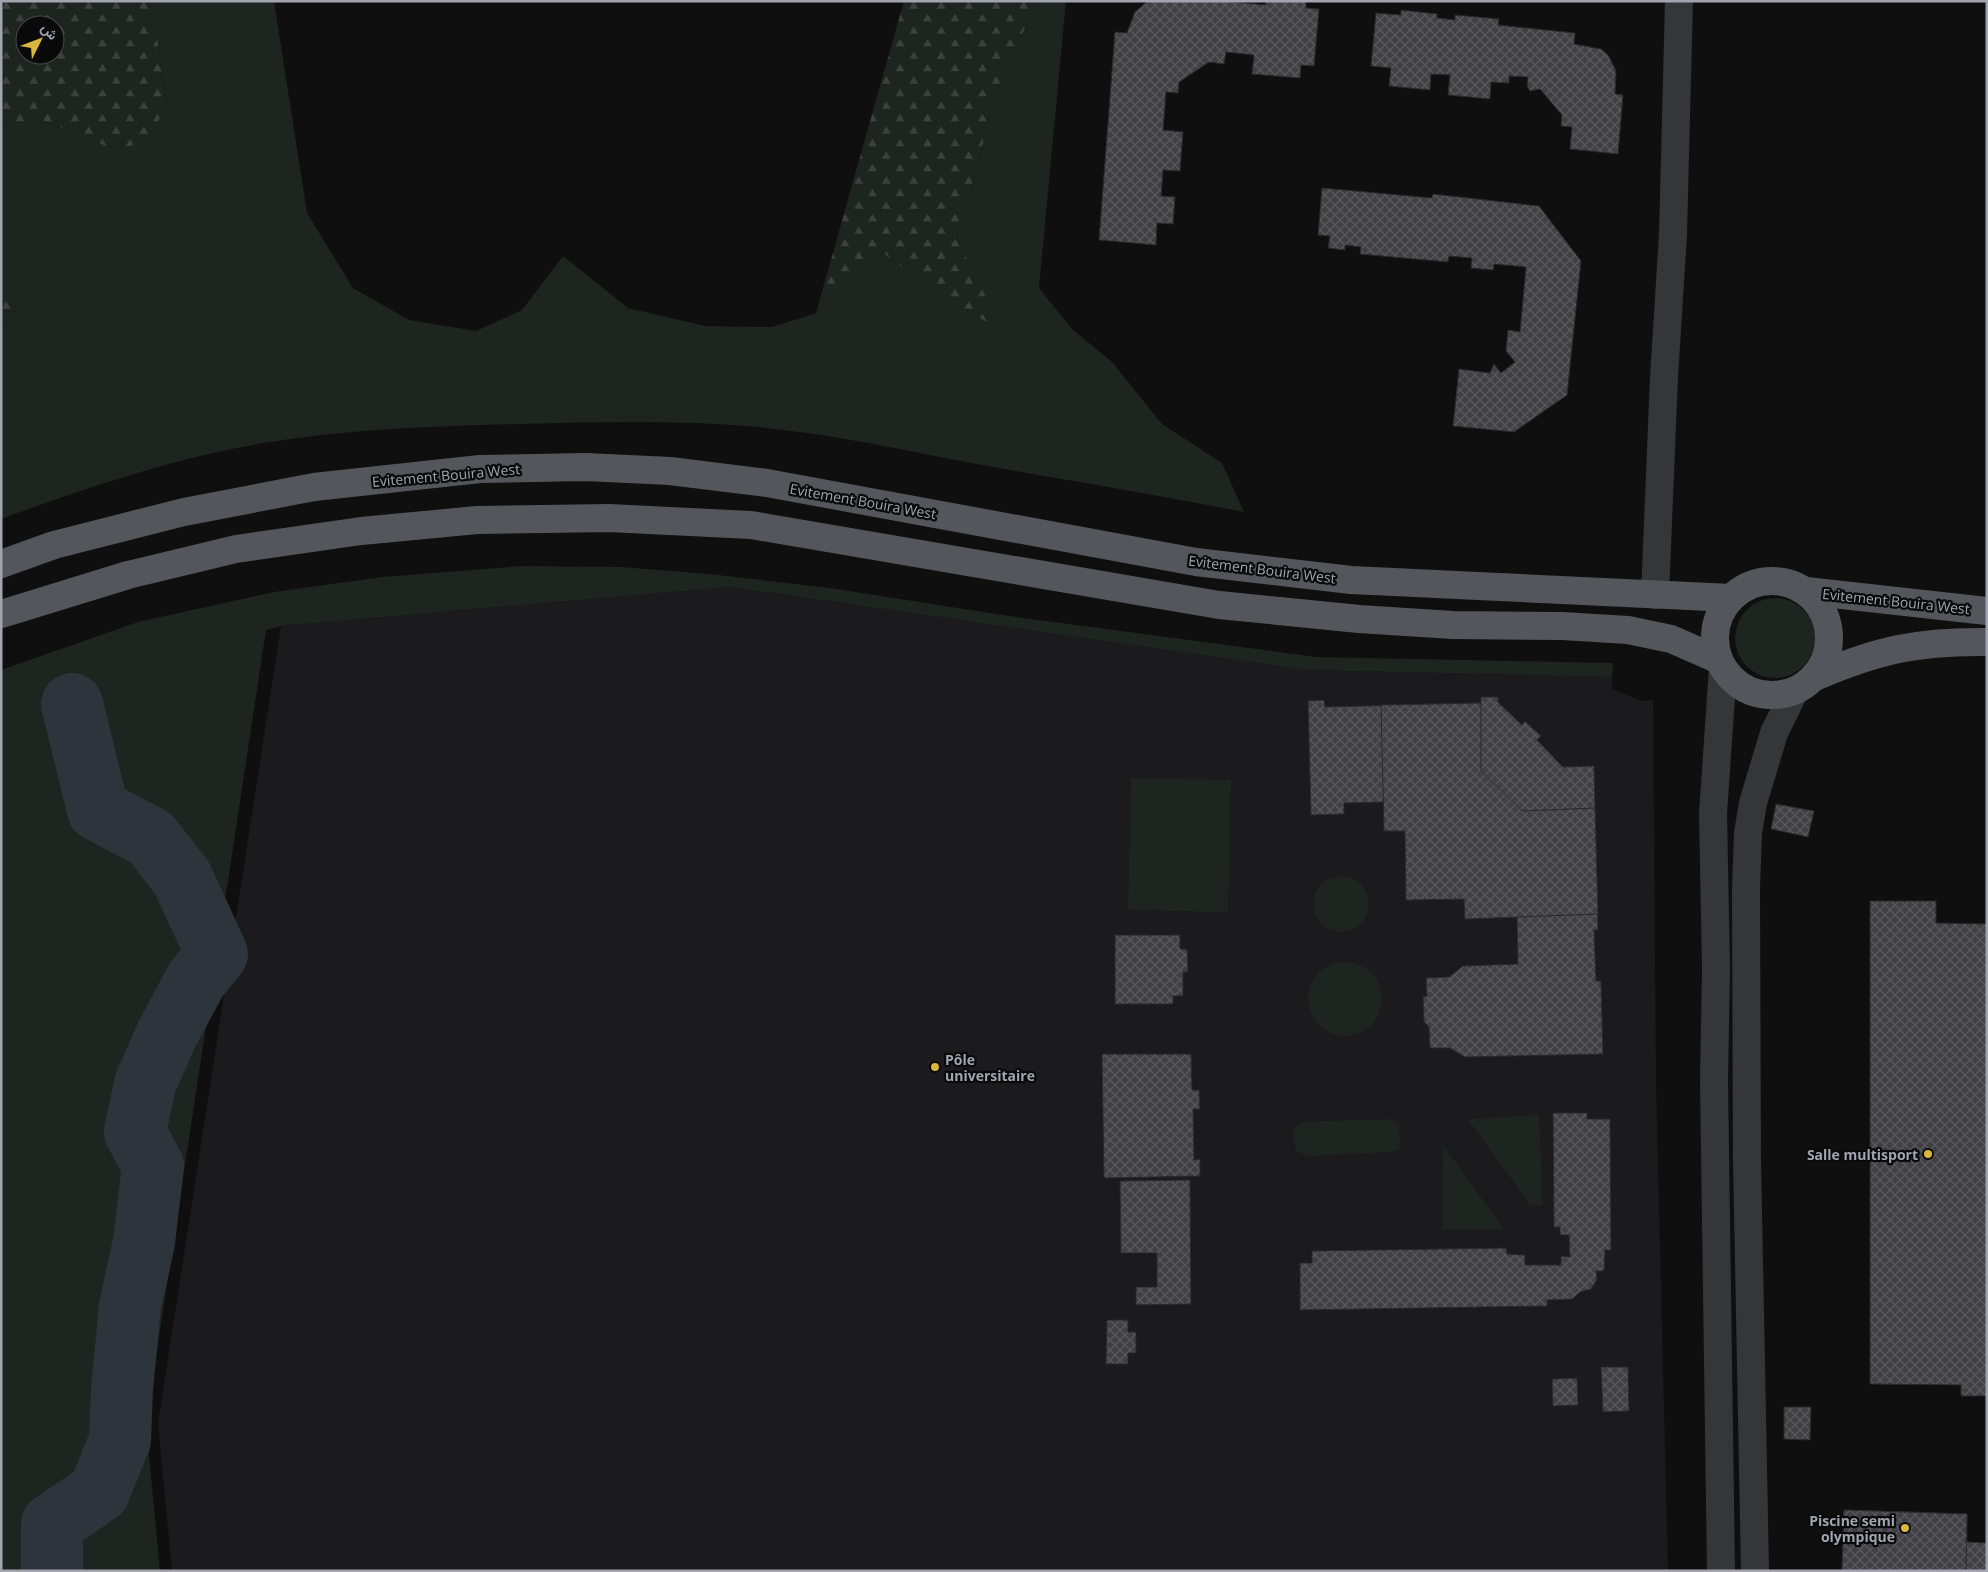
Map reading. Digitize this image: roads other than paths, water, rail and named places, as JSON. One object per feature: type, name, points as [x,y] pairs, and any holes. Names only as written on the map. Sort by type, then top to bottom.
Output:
[{"type":"highway","name":"Evitement Bouira West","points":[[1,564],[54,545],[184,512],[314,487],[480,469],[586,467],[670,471],[767,483],[1196,562],[1351,580],[1731,598]]},
{"type":"highway","points":[[1,614],[128,575],[236,549],[361,531],[477,520],[609,518],[751,524],[1219,605],[1416,623],[1628,630],[1671,639],[1721,664]]},
{"type":"highway","points":[[1805,684],[1826,660],[1830,642],[1828,622],[1819,605],[1806,591],[1794,584],[1767,581],[1753,583],[1731,598],[1721,612],[1716,627],[1715,644],[1721,664],[1731,678],[1754,693],[1781,695],[1889,650],[1919,644],[1987,642]]},
{"type":"highway","name":"Evitement Bouira West","points":[[1806,591],[1987,611]]},
{"type":"street","points":[[1655,595],[1664,377],[1673,234],[1679,1]]},
{"type":"street","points":[[1720,1571],[1714,1081],[1716,969],[1713,814],[1721,664]]},
{"type":"street","points":[[1755,1571],[1747,1159],[1746,879],[1752,803],[1774,732],[1805,684]]},
{"type":"waterway","points":[[52,1571],[52,1524],[99,1492],[120,1440],[122,1389],[130,1306],[144,1242],[153,1166],[135,1132],[145,1084],[167,1034],[196,980],[217,954],[182,878],[151,838],[98,810],[72,704]]},
{"type":"place","name":"Pôle universitaire","points":[[935,1067]]},
{"type":"place","name":"Salle multisport","points":[[1928,1154]]},
{"type":"place","name":"Piscine semi olympique","points":[[1905,1528]]}]
